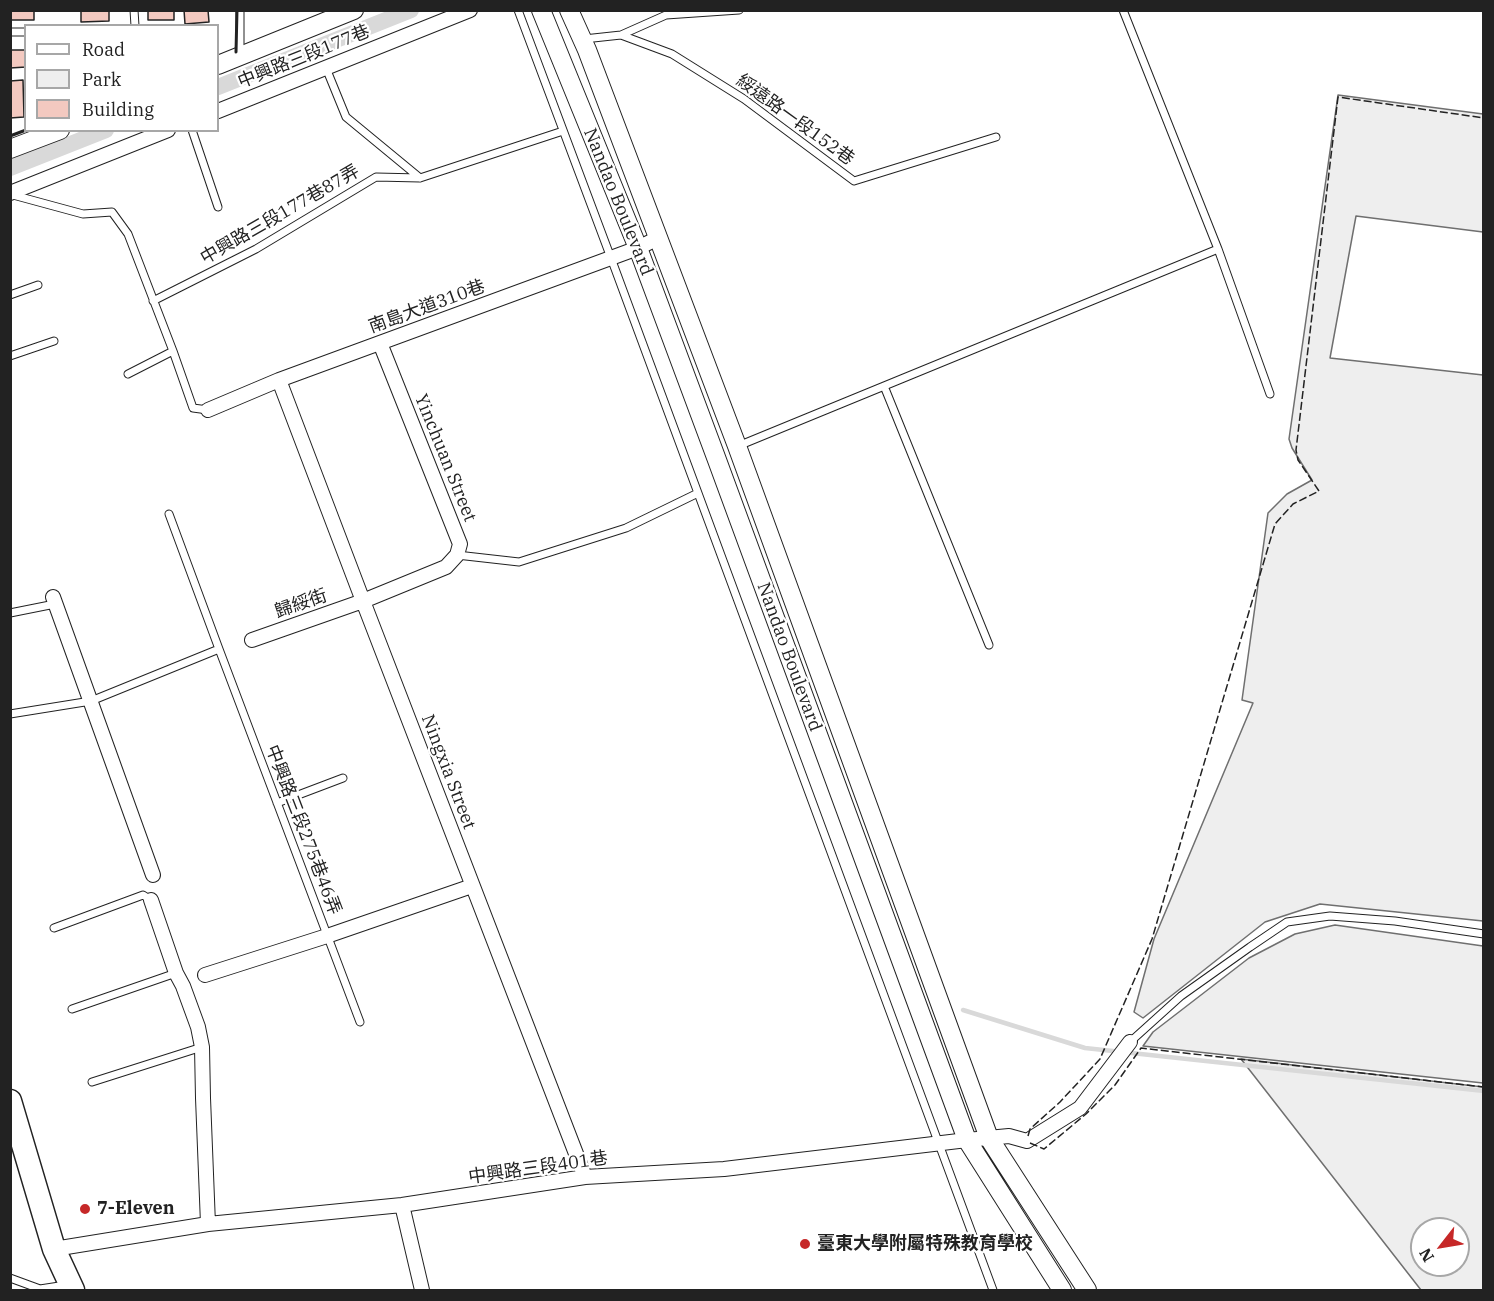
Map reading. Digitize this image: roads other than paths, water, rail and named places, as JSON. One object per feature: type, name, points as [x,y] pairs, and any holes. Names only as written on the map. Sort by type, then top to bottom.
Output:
[{"type":"main road","points":[[10,1101],[54,1249],[72,1287]]},
{"type":"street","points":[[219,65],[354,10]]},
{"type":"street","name":"中興路三段177巷","points":[[219,111],[470,10]]},
{"type":"street","name":"Nandao Boulevard","points":[[541,10],[638,248],[967,1140],[1062,1290]]},
{"type":"street","name":"Nandao Boulevard","points":[[569,10],[737,446],[989,1138],[1087,1290]]},
{"type":"street","points":[[10,149],[55,132]]},
{"type":"street","points":[[10,194],[163,132]]},
{"type":"street","name":"南島大道310巷","points":[[208,410],[279,380],[638,248],[658,238]]},
{"type":"street","name":"Yinchuan Street","points":[[380,343],[460,544],[457,555]]},
{"type":"street","name":"Ningxia Street","points":[[279,380],[585,1177]]},
{"type":"street","points":[[363,602],[446,567],[457,555]]},
{"type":"street","points":[[54,601],[153,875]]},
{"type":"street","name":"歸綏街","points":[[252,640],[363,602]]},
{"type":"street","points":[[205,975],[472,886]]},
{"type":"street","points":[[151,900],[176,973],[198,1027],[202,1047],[208,1224]]},
{"type":"street","name":"中興路三段401巷","points":[[54,1249],[208,1224],[402,1205],[585,1177],[724,1169],[1009,1136],[1027,1141],[1080,1108],[1130,1042]]},
{"type":"street","points":[[402,1205],[423,1290]]},
{"type":"lane","points":[[240,10],[240,56]]},
{"type":"lane","points":[[518,10],[993,1290]]},
{"type":"lane","points":[[621,35],[666,15],[739,10]]},
{"type":"lane","points":[[1123,10],[1218,249],[1270,394]]},
{"type":"lane","name":"綏遠路一段152巷","points":[[582,39],[621,35],[672,54],[744,99],[854,181],[996,137]]},
{"type":"lane","points":[[326,68],[346,117],[420,178]]},
{"type":"lane","name":"中興路三段177巷87弄","points":[[153,301],[256,249],[376,177],[420,178],[564,131]]},
{"type":"lane","points":[[193,132],[218,207]]},
{"type":"lane","points":[[10,194],[83,214],[112,212],[128,234],[193,408],[208,410]]},
{"type":"lane","points":[[737,446],[1218,249]]},
{"type":"lane","points":[[10,295],[38,285]]},
{"type":"lane","points":[[10,356],[54,341]]},
{"type":"lane","points":[[128,374],[173,351]]},
{"type":"lane","points":[[884,386],[989,645]]},
{"type":"lane","points":[[457,555],[519,562],[626,528],[698,494]]},
{"type":"lane","name":"中興路三段275巷46弄","points":[[170,514],[360,1022]]},
{"type":"lane","points":[[10,614],[54,601]]},
{"type":"lane","points":[[10,714],[91,701],[219,649]]},
{"type":"lane","points":[[277,803],[343,778]]},
{"type":"lane","points":[[54,928],[143,896],[151,900]]},
{"type":"lane","points":[[1130,1042],[1181,996],[1287,922],[1330,916],[1395,921],[1484,934]]},
{"type":"lane","points":[[72,1009],[176,973]]},
{"type":"lane","points":[[92,1082],[202,1047]]},
{"type":"lane","points":[[10,1278],[40,1289],[72,1287]]},
{"type":"waterway","points":[[219,87],[411,10]]},
{"type":"waterway","points":[[10,168],[101,132]]},
{"type":"waterway","points":[[963,1010],[1085,1048],[1484,1091]]},
{"type":"place","name":"7-Eleven","points":[[85,1209]]},
{"type":"place","name":"臺東大學附屬特殊教育學校","points":[[805,1244]]}]
